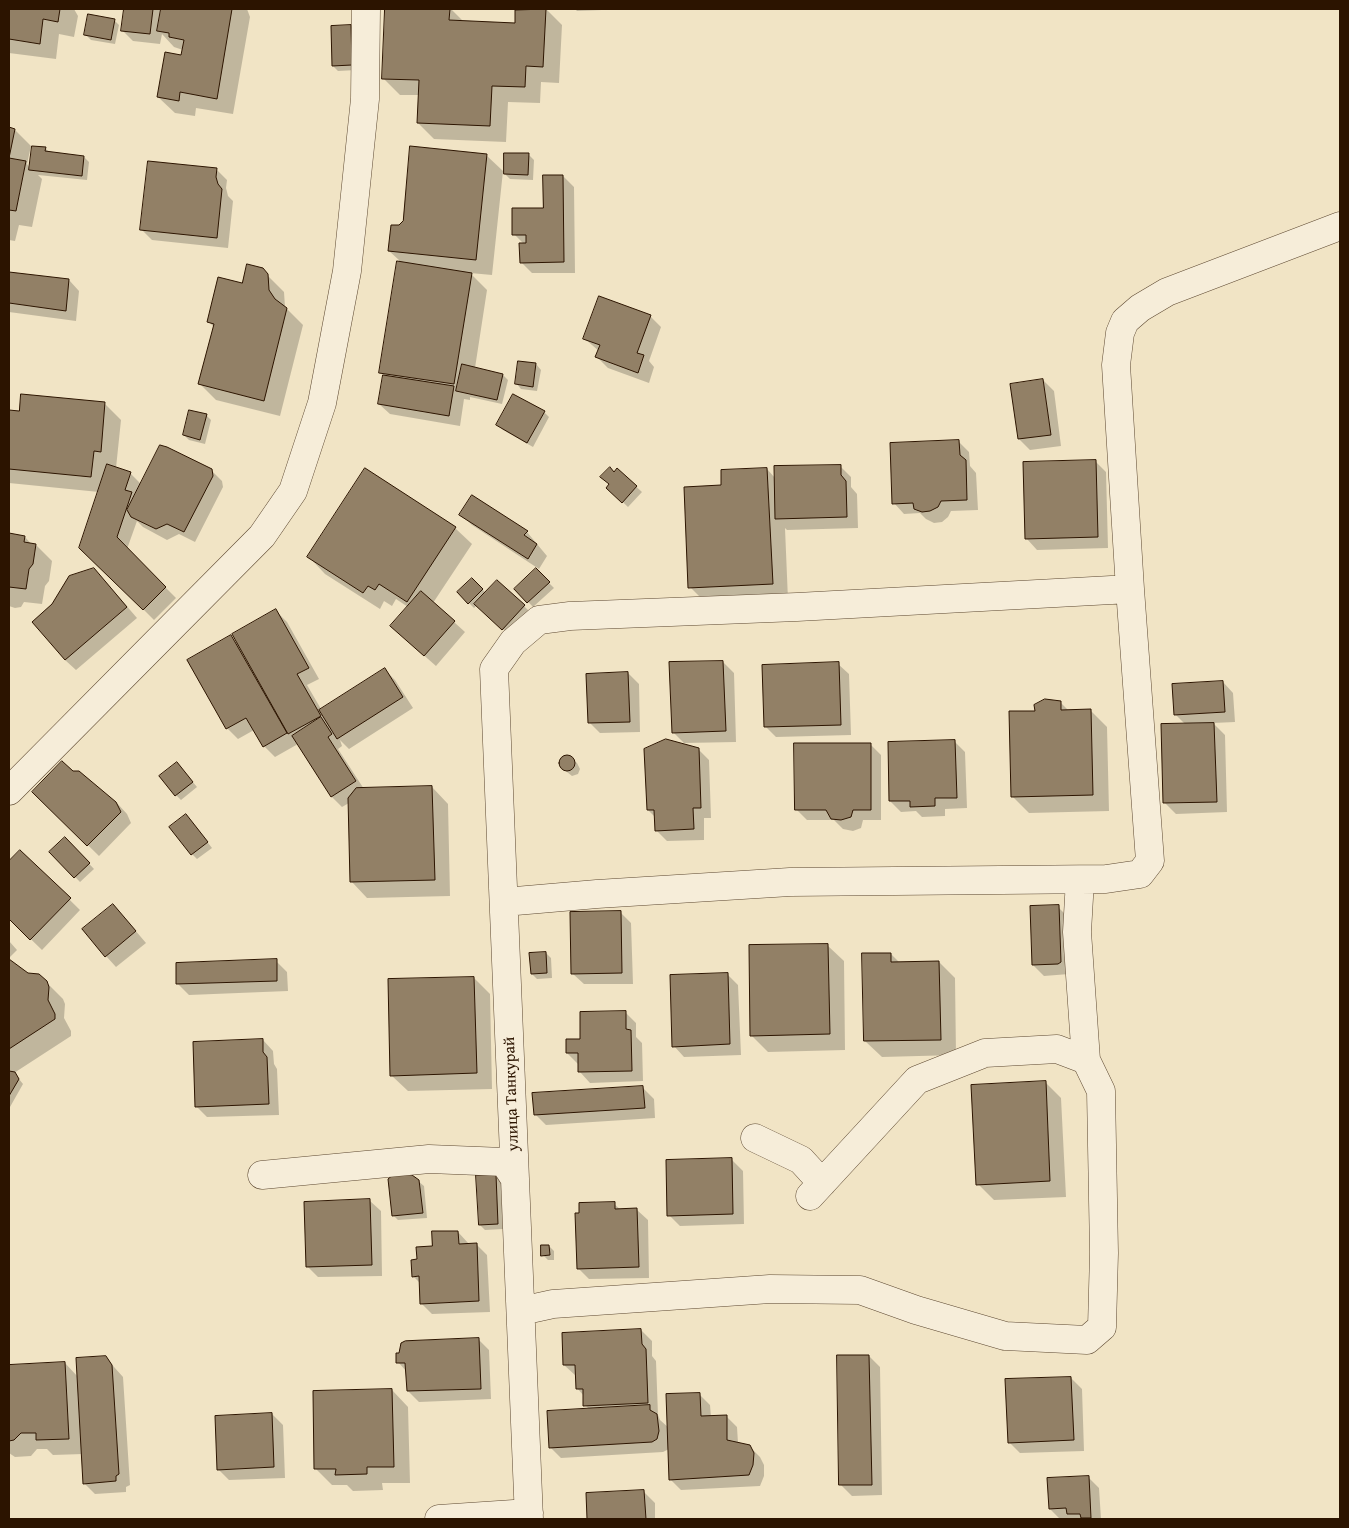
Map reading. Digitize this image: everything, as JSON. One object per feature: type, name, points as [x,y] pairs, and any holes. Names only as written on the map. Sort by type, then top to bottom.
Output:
[{"type":"street","points":[[9,791],[262,536],[292,491],[322,403],[347,270],[365,99],[366,9]]},
{"type":"street","points":[[504,902],[790,882],[1106,880],[1140,874],[1150,861],[1116,365],[1120,333],[1125,321],[1140,308],[1167,292],[1340,226]]},
{"type":"street","name":"улица Танкурай","points":[[529,1516],[494,669],[513,642],[539,620],[570,616],[797,607],[1130,589]]},
{"type":"street","points":[[520,1310],[552,1304],[770,1289],[860,1290],[916,1310],[1005,1336],[1087,1340],[1102,1327],[1104,1253],[1101,1091],[1086,1060],[1078,932],[1080,880]]},
{"type":"street","points":[[755,1138],[801,1160],[816,1190],[917,1080],[984,1053],[1057,1050],[1086,1060]]},
{"type":"street","points":[[262,1176],[429,1159],[504,1162],[515,1179]]},
{"type":"street","points":[[439,1519],[529,1516]]},
{"type":"building","points":[[9,9],[60,9],[58,22],[43,19],[40,44],[9,39]]},
{"type":"building","points":[[124,9],[153,9],[150,34],[121,31]]},
{"type":"building","points":[[161,9],[232,9],[217,99],[180,92],[179,101],[157,97],[165,52],[181,55],[184,40],[169,37],[169,33],[157,31]]},
{"type":"building","points":[[385,9],[450,9],[449,20],[515,23],[515,10],[546,9],[543,67],[526,66],[525,87],[492,86],[490,126],[417,123],[419,80],[382,79]]},
{"type":"building","points":[[88,14],[115,19],[111,40],[84,35]]},
{"type":"building","points":[[351,25],[352,65],[332,66],[331,26]]},
{"type":"building","points":[[9,127],[15,129],[9,158]]},
{"type":"building","points":[[32,146],[46,147],[45,151],[84,156],[82,176],[29,170]]},
{"type":"building","points":[[410,146],[487,154],[476,260],[388,251],[391,225],[399,225],[403,221]]},
{"type":"building","points":[[504,153],[529,153],[528,175],[504,174]]},
{"type":"building","points":[[9,158],[26,161],[16,211],[9,210]]},
{"type":"building","points":[[148,161],[217,168],[216,177],[222,189],[217,238],[140,230]]},
{"type":"building","points":[[543,175],[563,175],[564,262],[520,263],[519,243],[526,243],[526,235],[512,235],[512,208],[543,208]]},
{"type":"building","points":[[397,261],[472,273],[454,384],[379,373]]},
{"type":"building","points":[[247,264],[263,268],[268,274],[269,290],[275,299],[287,308],[264,401],[198,384],[214,324],[207,322],[218,277],[242,283]]},
{"type":"building","points":[[9,272],[69,279],[66,311],[9,303]]},
{"type":"building","points":[[599,296],[651,315],[637,353],[644,355],[638,373],[595,357],[600,345],[583,339]]},
{"type":"building","points":[[518,361],[536,363],[533,387],[515,384]]},
{"type":"building","points":[[462,364],[503,374],[497,400],[456,391]]},
{"type":"building","points":[[383,375],[454,386],[449,416],[378,404]]},
{"type":"building","points":[[1043,379],[1051,435],[1018,439],[1010,384]]},
{"type":"building","points":[[21,394],[105,402],[101,452],[94,451],[91,477],[9,469],[9,410],[19,411]]},
{"type":"building","points":[[513,394],[545,411],[527,443],[496,425]]},
{"type":"building","points":[[189,410],[207,414],[200,440],[183,435]]},
{"type":"building","points":[[959,440],[960,455],[966,460],[967,500],[941,501],[938,507],[922,512],[914,509],[913,503],[892,504],[890,443]]},
{"type":"building","points":[[160,445],[212,469],[213,476],[184,532],[167,524],[156,529],[131,517],[127,510]]},
{"type":"building","points":[[1096,460],[1098,537],[1025,539],[1023,462]]},
{"type":"building","points":[[107,464],[131,472],[125,490],[132,492],[117,537],[166,587],[143,610],[79,548]]},
{"type":"building","points":[[841,465],[841,475],[846,481],[847,517],[775,519],[774,466]]},
{"type":"building","points":[[610,467],[614,472],[617,468],[637,486],[622,503],[606,488],[609,484],[600,477]]},
{"type":"building","points":[[365,468],[456,527],[407,602],[379,584],[375,590],[368,586],[363,593],[307,557]]},
{"type":"building","points":[[767,468],[773,584],[688,588],[684,487],[721,485],[721,470]]},
{"type":"building","points":[[472,495],[528,531],[524,535],[537,544],[528,559],[459,515]]},
{"type":"building","points":[[9,533],[25,536],[24,542],[36,544],[26,589],[9,587]]},
{"type":"building","points":[[94,568],[127,607],[65,660],[32,622],[52,604],[69,576]]},
{"type":"building","points":[[536,568],[550,582],[527,603],[514,589]]},
{"type":"building","points":[[472,578],[483,589],[468,604],[457,592]]},
{"type":"building","points":[[497,580],[525,605],[502,630],[474,604]]},
{"type":"building","points":[[421,591],[455,621],[424,656],[390,626]]},
{"type":"building","points":[[276,609],[309,668],[297,674],[321,716],[288,734],[232,634]]},
{"type":"building","points":[[231,635],[287,733],[263,747],[246,718],[226,729],[187,660]]},
{"type":"building","points":[[723,661],[726,731],[672,733],[669,662]]},
{"type":"building","points":[[839,662],[841,725],[764,727],[762,665]]},
{"type":"building","points":[[385,668],[403,697],[337,739],[319,710]]},
{"type":"building","points":[[628,672],[630,722],[588,723],[586,674]]},
{"type":"building","points":[[1223,681],[1225,712],[1174,715],[1172,684]]},
{"type":"building","points":[[1045,699],[1061,701],[1061,710],[1091,709],[1093,795],[1011,797],[1009,711],[1035,711],[1034,705]]},
{"type":"building","points":[[321,717],[332,734],[328,737],[356,781],[331,797],[292,736]]},
{"type":"building","points":[[1214,723],[1217,802],[1163,803],[1161,724]]},
{"type":"building","points":[[666,739],[699,748],[701,808],[693,808],[694,829],[655,831],[654,810],[647,810],[644,749]]},
{"type":"building","points":[[955,740],[957,798],[935,798],[935,806],[910,807],[910,801],[889,801],[888,742]]},
{"type":"building","points":[[794,743],[871,743],[871,810],[853,810],[851,817],[841,820],[831,819],[826,810],[795,810]]},
{"type":"building","points":[[564,755],[570,755],[575,760],[573,769],[564,771],[559,766],[559,760]]},
{"type":"building","points":[[62,761],[73,771],[79,771],[116,802],[121,812],[87,846],[32,792]]},
{"type":"building","points":[[177,762],[193,782],[175,796],[159,776]]},
{"type":"building","points":[[432,786],[435,880],[350,882],[348,798],[356,788]]},
{"type":"building","points":[[186,814],[208,842],[191,855],[169,827]]},
{"type":"building","points":[[65,837],[90,863],[74,878],[49,852]]},
{"type":"building","points":[[20,850],[71,898],[30,940],[9,919],[9,861]]},
{"type":"building","points":[[113,904],[136,931],[105,957],[82,929]]},
{"type":"building","points":[[1059,905],[1061,962],[1058,964],[1032,965],[1030,906]]},
{"type":"building","points":[[621,911],[622,973],[571,974],[570,912]]},
{"type":"building","points":[[828,944],[830,1034],[750,1036],[749,945]]},
{"type":"building","points":[[546,952],[547,973],[531,974],[529,953]]},
{"type":"building","points":[[862,953],[891,953],[891,962],[939,961],[941,1040],[864,1041]]},
{"type":"building","points":[[9,959],[28,973],[39,974],[47,981],[49,987],[48,1000],[55,1014],[55,1019],[9,1049]]},
{"type":"building","points":[[277,959],[277,981],[176,984],[176,963]]},
{"type":"building","points":[[728,973],[730,1044],[672,1047],[670,975]]},
{"type":"building","points":[[474,977],[477,1073],[390,1076],[388,979]]},
{"type":"building","points":[[626,1011],[626,1029],[631,1030],[632,1071],[578,1072],[578,1053],[566,1053],[566,1039],[580,1039],[580,1012]]},
{"type":"building","points":[[263,1039],[263,1052],[267,1057],[269,1104],[195,1107],[193,1042]]},
{"type":"building","points":[[9,1071],[15,1072],[19,1079],[9,1096]]},
{"type":"building","points":[[1046,1081],[1050,1181],[976,1185],[971,1085]]},
{"type":"building","points":[[643,1086],[645,1108],[534,1115],[532,1093]]},
{"type":"building","points":[[732,1158],[733,1214],[667,1216],[666,1160]]},
{"type":"building","points":[[394,1174],[412,1175],[419,1180],[423,1213],[392,1216],[388,1179]]},
{"type":"building","points":[[476,1175],[496,1175],[498,1224],[479,1225]]},
{"type":"building","points":[[370,1199],[372,1265],[306,1267],[304,1202]]},
{"type":"building","points":[[615,1202],[615,1209],[637,1208],[639,1267],[577,1269],[575,1213],[579,1213],[579,1203]]},
{"type":"building","points":[[432,1231],[458,1231],[459,1244],[477,1243],[479,1301],[420,1304],[419,1276],[412,1277],[411,1260],[417,1259],[416,1247],[432,1246]]},
{"type":"building","points":[[541,1245],[549,1245],[550,1255],[541,1256]]},
{"type":"building","points":[[641,1329],[642,1344],[646,1349],[648,1403],[583,1406],[583,1389],[576,1389],[575,1365],[563,1365],[562,1333]]},
{"type":"building","points":[[479,1338],[481,1389],[407,1391],[405,1363],[396,1363],[396,1353],[399,1353],[401,1343],[405,1341]]},
{"type":"building","points":[[837,1355],[869,1355],[872,1485],[839,1485]]},
{"type":"building","points":[[106,1356],[112,1365],[119,1474],[116,1476],[116,1481],[83,1484],[76,1358]]},
{"type":"building","points":[[65,1362],[69,1439],[36,1440],[36,1433],[21,1433],[14,1440],[9,1441],[9,1365]]},
{"type":"building","points":[[1071,1377],[1074,1440],[1008,1443],[1005,1379]]},
{"type":"building","points":[[392,1389],[394,1467],[367,1467],[367,1474],[335,1475],[336,1469],[314,1469],[313,1391]]},
{"type":"building","points":[[700,1393],[701,1416],[727,1415],[727,1440],[750,1445],[754,1453],[753,1465],[749,1475],[669,1480],[666,1394]]},
{"type":"building","points":[[650,1405],[650,1410],[657,1414],[659,1431],[657,1439],[652,1442],[549,1448],[547,1411]]},
{"type":"building","points":[[272,1413],[274,1467],[217,1470],[215,1416]]},
{"type":"building","points":[[1089,1476],[1091,1518],[1081,1518],[1080,1514],[1067,1514],[1066,1508],[1049,1509],[1047,1478]]},
{"type":"building","points":[[644,1490],[646,1519],[587,1519],[586,1493]]}]
